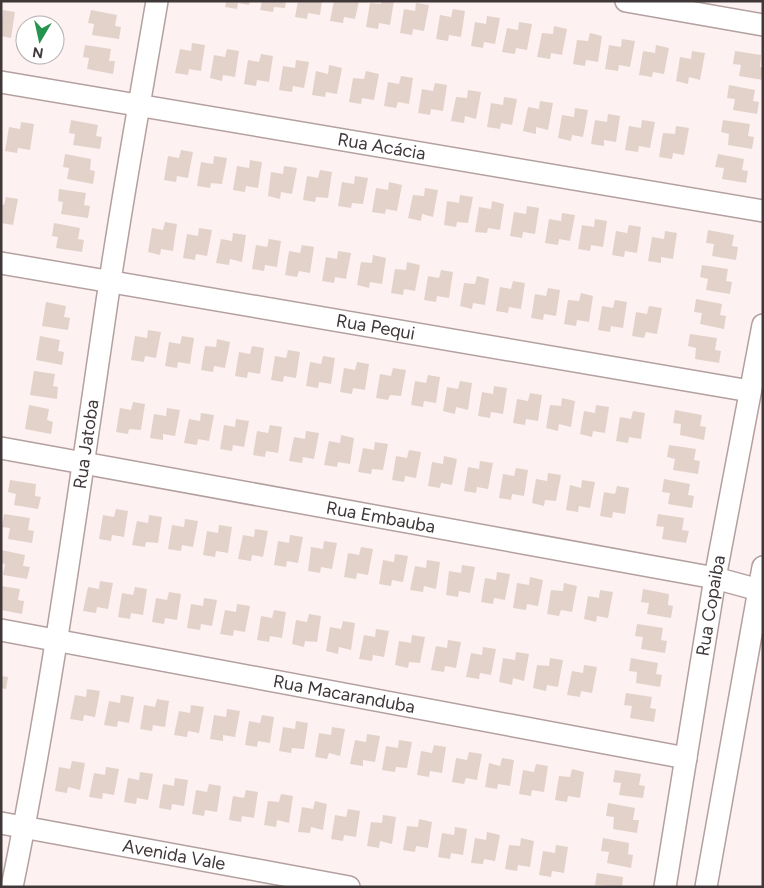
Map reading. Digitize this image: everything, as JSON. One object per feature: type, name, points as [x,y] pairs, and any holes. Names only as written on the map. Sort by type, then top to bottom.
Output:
[{"type":"street","name":"Rua Jatoba","points":[[12,887],[24,827],[84,463],[110,280],[157,1]]},
{"type":"street","points":[[626,1],[763,25]]},
{"type":"street","name":"Rua Acácia","points":[[1,82],[763,211]]},
{"type":"street","name":"Rua Pequi","points":[[1,263],[110,280],[750,391]]},
{"type":"street","name":"Rua Copaiba","points":[[665,887],[715,578],[763,326]]},
{"type":"street","name":"Rua Embauba","points":[[1,448],[715,578],[759,590]]},
{"type":"street","points":[[706,887],[763,567]]},
{"type":"street","name":"Rua Macaranduba","points":[[1,630],[686,758]]},
{"type":"street","name":"Avenida Vale","points":[[1,823],[348,887]]},
{"type":"building","points":[[226,1],[250,1],[249,5],[238,3],[237,9],[225,7]]},
{"type":"building","points":[[262,1],[286,1],[285,8],[274,7],[273,12],[260,10]]},
{"type":"building","points":[[298,1],[322,1],[320,15],[308,13],[307,19],[295,17]]},
{"type":"building","points":[[334,1],[359,1],[355,19],[344,17],[343,23],[330,21]]},
{"type":"building","points":[[381,1],[394,1],[390,25],[379,23],[378,29],[366,27],[370,3],[381,4]]},
{"type":"building","points":[[416,3],[429,5],[424,31],[413,29],[412,35],[400,33],[404,9],[415,11]]},
{"type":"building","points":[[453,9],[465,11],[461,37],[449,35],[448,41],[436,39],[440,15],[451,17]]},
{"type":"building","points":[[3,10],[15,12],[11,38],[1,36]]},
{"type":"building","points":[[91,10],[117,15],[115,26],[121,27],[119,39],[92,35],[94,24],[88,23]]},
{"type":"building","points":[[487,16],[500,18],[495,44],[484,42],[483,48],[471,46],[475,22],[486,24]]},
{"type":"building","points":[[519,22],[532,24],[527,50],[516,48],[515,54],[502,52],[507,28],[518,30]]},
{"type":"building","points":[[554,26],[567,29],[562,55],[551,53],[550,59],[537,57],[542,33],[553,34]]},
{"type":"building","points":[[590,33],[602,36],[598,62],[586,60],[585,66],[573,64],[577,40],[588,41]]},
{"type":"building","points":[[622,39],[635,41],[630,67],[619,65],[618,71],[605,69],[609,45],[621,47]]},
{"type":"building","points":[[192,43],[205,45],[201,71],[189,69],[188,75],[175,73],[180,49],[191,51]]},
{"type":"building","points":[[85,45],[111,49],[109,61],[115,61],[113,74],[87,69],[89,58],[83,57]]},
{"type":"building","points":[[656,45],[669,48],[664,74],[653,72],[652,77],[639,75],[643,51],[655,53]]},
{"type":"building","points":[[227,49],[239,51],[235,77],[223,75],[222,81],[210,78],[214,55],[225,57]]},
{"type":"building","points":[[692,51],[705,53],[700,80],[689,77],[688,84],[676,81],[680,57],[691,59]]},
{"type":"building","points":[[735,51],[761,55],[760,67],[763,67],[763,80],[739,76],[741,65],[733,64]]},
{"type":"building","points":[[261,54],[273,56],[269,82],[257,80],[256,86],[244,84],[248,60],[259,62]]},
{"type":"building","points":[[296,60],[309,62],[304,88],[293,86],[292,92],[279,90],[283,66],[295,68]]},
{"type":"building","points":[[329,65],[342,68],[337,94],[326,92],[325,97],[312,95],[316,71],[328,74]]},
{"type":"building","points":[[366,71],[379,74],[374,100],[362,98],[361,104],[349,102],[353,78],[364,79]]},
{"type":"building","points":[[401,76],[413,78],[409,104],[398,102],[396,108],[384,106],[388,82],[399,84]]},
{"type":"building","points":[[435,83],[447,85],[443,111],[431,109],[430,115],[418,113],[422,89],[433,91]]},
{"type":"building","points":[[729,85],[755,90],[753,101],[759,102],[757,114],[733,110],[735,99],[727,98]]},
{"type":"building","points":[[468,90],[481,92],[476,119],[465,116],[464,123],[451,121],[456,97],[467,98]]},
{"type":"building","points":[[504,97],[517,99],[512,125],[501,123],[500,129],[487,127],[491,103],[503,105]]},
{"type":"building","points":[[540,101],[553,103],[548,130],[536,127],[536,134],[523,131],[528,107],[539,109]]},
{"type":"building","points":[[575,108],[588,110],[583,137],[572,135],[571,141],[558,138],[562,115],[574,117]]},
{"type":"building","points":[[608,114],[620,116],[616,142],[604,140],[604,146],[591,144],[595,120],[607,122]]},
{"type":"building","points":[[71,120],[98,125],[96,136],[102,137],[100,149],[73,145],[75,134],[69,133]]},
{"type":"building","points":[[642,120],[655,122],[650,148],[639,146],[638,152],[625,150],[629,126],[641,128]]},
{"type":"building","points":[[723,120],[750,124],[748,136],[754,137],[752,149],[728,145],[729,134],[721,132]]},
{"type":"building","points":[[21,122],[34,124],[30,150],[18,148],[17,153],[5,151],[9,127],[20,129]]},
{"type":"building","points":[[676,126],[689,128],[684,155],[673,153],[672,159],[659,157],[663,133],[675,134]]},
{"type":"building","points":[[181,150],[193,152],[188,178],[177,176],[176,182],[164,180],[168,156],[179,158]]},
{"type":"building","points":[[65,154],[91,159],[90,170],[95,171],[93,184],[67,179],[69,168],[63,167]]},
{"type":"building","points":[[718,154],[744,159],[742,170],[748,171],[746,183],[722,179],[724,168],[715,167]]},
{"type":"building","points":[[214,156],[227,158],[222,184],[211,183],[210,188],[197,186],[201,162],[213,164]]},
{"type":"building","points":[[250,160],[262,162],[258,188],[246,186],[245,192],[233,190],[237,166],[249,168]]},
{"type":"building","points":[[284,166],[297,168],[292,194],[281,192],[280,199],[268,196],[271,172],[283,174]]},
{"type":"building","points":[[320,170],[332,172],[328,198],[316,197],[315,202],[303,200],[307,176],[318,178]]},
{"type":"building","points":[[355,176],[368,178],[363,204],[352,203],[351,208],[338,206],[342,182],[354,184]]},
{"type":"building","points":[[389,182],[402,185],[397,211],[386,209],[385,214],[372,212],[376,188],[388,190]]},
{"type":"building","points":[[425,188],[438,190],[433,217],[422,214],[421,221],[408,218],[413,195],[424,196]]},
{"type":"building","points":[[59,189],[86,193],[84,205],[90,206],[88,218],[61,214],[63,202],[58,201]]},
{"type":"building","points":[[460,195],[473,197],[468,223],[457,222],[456,227],[444,225],[447,201],[459,203]]},
{"type":"building","points":[[6,197],[18,199],[13,225],[1,223],[1,204],[4,205]]},
{"type":"building","points":[[492,201],[504,204],[500,230],[488,228],[487,233],[475,232],[479,207],[491,209]]},
{"type":"building","points":[[527,206],[539,208],[535,234],[523,232],[522,238],[510,236],[514,212],[526,214]]},
{"type":"building","points":[[562,213],[575,215],[570,241],[559,239],[558,245],[545,243],[549,219],[561,221]]},
{"type":"building","points":[[595,219],[607,221],[603,247],[591,245],[590,251],[578,249],[582,225],[594,227]]},
{"type":"building","points":[[165,222],[177,224],[173,251],[161,249],[160,255],[148,252],[152,228],[163,230]]},
{"type":"building","points":[[54,223],[80,228],[78,239],[84,240],[82,252],[56,248],[58,237],[52,236]]},
{"type":"building","points":[[629,225],[641,227],[637,253],[625,251],[624,257],[612,255],[616,231],[627,233]]},
{"type":"building","points":[[199,228],[212,230],[207,256],[196,254],[195,260],[183,258],[187,234],[198,236]]},
{"type":"building","points":[[708,230],[734,235],[732,246],[738,247],[736,260],[712,256],[714,244],[706,243]]},
{"type":"building","points":[[665,231],[677,233],[673,259],[661,257],[661,263],[648,261],[652,237],[664,239]]},
{"type":"building","points":[[233,233],[246,235],[242,262],[230,259],[229,265],[216,263],[221,239],[232,241]]},
{"type":"building","points":[[269,239],[281,241],[277,267],[265,265],[264,271],[252,269],[256,245],[267,247]]},
{"type":"building","points":[[302,245],[314,247],[310,273],[299,271],[297,277],[285,275],[289,251],[300,253]]},
{"type":"building","points":[[338,251],[351,253],[346,279],[335,277],[334,283],[322,281],[326,257],[337,259]]},
{"type":"building","points":[[373,255],[386,258],[382,284],[370,282],[369,288],[357,285],[361,262],[372,263]]},
{"type":"building","points":[[407,262],[420,265],[415,291],[404,289],[403,295],[391,293],[395,269],[406,270]]},
{"type":"building","points":[[702,265],[728,269],[726,281],[732,282],[730,294],[706,290],[708,279],[700,277]]},
{"type":"building","points":[[441,270],[453,272],[449,298],[437,296],[436,302],[424,300],[428,276],[439,278]]},
{"type":"building","points":[[477,276],[489,279],[485,305],[473,303],[472,309],[460,306],[464,283],[475,284]]},
{"type":"building","points":[[513,281],[525,283],[521,309],[509,307],[508,313],[496,311],[500,287],[511,289]]},
{"type":"building","points":[[548,288],[560,290],[556,316],[544,314],[543,320],[531,318],[535,294],[546,296]]},
{"type":"building","points":[[581,293],[593,296],[589,322],[577,320],[576,326],[564,324],[568,300],[579,301]]},
{"type":"building","points":[[696,299],[722,304],[720,315],[726,316],[724,329],[700,324],[702,313],[694,312]]},
{"type":"building","points":[[615,300],[627,302],[623,328],[611,326],[610,332],[598,330],[602,306],[613,308]]},
{"type":"building","points":[[46,302],[66,306],[64,317],[70,318],[68,330],[42,326]]},
{"type":"building","points":[[649,306],[662,308],[657,334],[646,332],[644,338],[632,336],[636,312],[647,314]]},
{"type":"building","points":[[148,330],[161,332],[156,358],[145,356],[144,362],[131,360],[135,336],[147,338]]},
{"type":"building","points":[[690,334],[717,338],[715,350],[721,351],[719,363],[695,359],[696,348],[688,346]]},
{"type":"building","points":[[40,336],[60,340],[58,351],[64,352],[62,365],[36,360]]},
{"type":"building","points":[[182,336],[194,338],[190,364],[178,362],[177,368],[165,366],[169,342],[180,344]]},
{"type":"building","points":[[217,339],[230,342],[225,368],[214,366],[213,372],[201,370],[205,346],[216,347]]},
{"type":"building","points":[[252,346],[264,348],[260,374],[248,372],[247,378],[235,376],[239,352],[250,354]]},
{"type":"building","points":[[288,350],[300,352],[296,378],[284,376],[283,382],[271,380],[275,356],[286,358]]},
{"type":"building","points":[[323,356],[335,358],[331,384],[319,382],[318,388],[306,386],[310,362],[321,364]]},
{"type":"building","points":[[357,362],[369,364],[365,390],[353,388],[352,394],[340,392],[344,368],[355,370]]},
{"type":"building","points":[[393,368],[406,370],[401,396],[390,395],[388,400],[376,398],[380,374],[391,376]]},
{"type":"building","points":[[34,371],[55,374],[53,386],[58,387],[57,399],[30,395]]},
{"type":"building","points":[[428,375],[440,377],[436,403],[424,401],[423,407],[411,405],[415,381],[426,383]]},
{"type":"building","points":[[460,381],[472,383],[468,410],[456,407],[455,414],[443,411],[447,387],[458,389]]},
{"type":"building","points":[[494,386],[507,388],[503,414],[491,412],[490,418],[478,416],[482,392],[493,394]]},
{"type":"building","points":[[530,393],[542,395],[538,421],[526,419],[525,425],[513,423],[517,399],[528,401]]},
{"type":"building","points":[[562,398],[575,401],[571,427],[559,424],[558,431],[546,428],[550,405],[561,406]]},
{"type":"building","points":[[133,402],[145,404],[141,430],[129,429],[128,434],[116,432],[120,408],[131,410]]},
{"type":"building","points":[[29,405],[49,409],[47,420],[53,422],[51,434],[25,429]]},
{"type":"building","points":[[596,405],[609,407],[605,433],[593,431],[592,437],[580,434],[584,411],[595,413]]},
{"type":"building","points":[[167,408],[180,410],[175,436],[163,434],[163,440],[150,438],[154,414],[166,416]]},
{"type":"building","points":[[675,410],[702,415],[700,426],[706,427],[704,440],[680,435],[681,424],[673,423]]},
{"type":"building","points":[[633,411],[645,413],[641,439],[629,437],[628,443],[616,441],[620,417],[631,419]]},
{"type":"building","points":[[201,413],[214,415],[209,441],[198,439],[197,445],[184,443],[189,419],[200,421]]},
{"type":"building","points":[[236,419],[249,421],[244,447],[233,445],[232,451],[220,449],[224,425],[235,427]]},
{"type":"building","points":[[270,425],[282,427],[278,453],[266,451],[265,457],[253,455],[257,431],[268,433]]},
{"type":"building","points":[[306,431],[319,433],[314,459],[303,457],[302,463],[289,461],[294,437],[305,439]]},
{"type":"building","points":[[341,435],[354,438],[350,464],[338,462],[337,467],[324,465],[329,441],[340,443]]},
{"type":"building","points":[[375,442],[388,444],[383,470],[372,469],[371,474],[358,472],[363,448],[374,450]]},
{"type":"building","points":[[669,445],[696,449],[694,460],[700,461],[698,474],[673,470],[675,459],[667,457]]},
{"type":"building","points":[[409,450],[421,452],[416,478],[405,476],[404,482],[392,480],[396,456],[407,458]]},
{"type":"building","points":[[444,456],[457,459],[452,485],[441,483],[440,488],[428,486],[432,462],[443,464]]},
{"type":"building","points":[[480,461],[493,463],[488,489],[477,487],[476,493],[464,491],[468,467],[479,469]]},
{"type":"building","points":[[516,468],[528,470],[524,496],[512,494],[511,500],[499,498],[503,474],[514,476]]},
{"type":"building","points":[[548,473],[561,475],[556,501],[545,500],[544,506],[532,503],[536,479],[547,481]]},
{"type":"building","points":[[664,479],[690,484],[688,495],[694,496],[692,508],[668,504],[670,493],[662,492]]},
{"type":"building","points":[[10,480],[36,484],[35,496],[41,497],[38,509],[14,505],[16,494],[8,492]]},
{"type":"building","points":[[582,480],[595,482],[590,508],[579,506],[578,512],[566,510],[570,485],[581,488]]},
{"type":"building","points":[[617,486],[629,488],[625,514],[613,512],[612,518],[600,516],[604,492],[615,494]]},
{"type":"building","points":[[116,509],[128,511],[124,537],[112,535],[111,541],[99,539],[103,515],[114,517]]},
{"type":"building","points":[[4,514],[30,518],[28,530],[34,531],[32,543],[8,539],[10,528],[2,527]]},
{"type":"building","points":[[658,514],[684,518],[682,530],[689,531],[686,543],[662,539],[664,527],[656,526]]},
{"type":"building","points":[[149,515],[162,517],[158,543],[146,542],[145,547],[132,545],[137,521],[148,523]]},
{"type":"building","points":[[185,519],[198,521],[193,547],[182,545],[181,551],[168,549],[172,525],[184,527]]},
{"type":"building","points":[[219,525],[232,527],[228,553],[216,551],[215,557],[203,555],[207,531],[218,533]]},
{"type":"building","points":[[255,529],[268,531],[263,557],[252,555],[251,561],[238,559],[243,535],[254,537]]},
{"type":"building","points":[[290,535],[303,537],[298,563],[287,561],[286,567],[274,565],[278,541],[289,543]]},
{"type":"building","points":[[324,541],[337,543],[332,569],[321,567],[320,573],[308,571],[311,547],[323,549]]},
{"type":"building","points":[[361,547],[373,549],[368,575],[357,573],[356,579],[344,577],[348,553],[359,555]]},
{"type":"building","points":[[1,550],[25,555],[23,566],[30,567],[27,579],[3,575],[5,564],[1,563]]},
{"type":"building","points":[[395,554],[408,556],[403,582],[392,580],[391,586],[379,584],[383,560],[394,562]]},
{"type":"building","points":[[427,560],[440,562],[436,589],[424,586],[423,592],[410,590],[415,566],[426,568]]},
{"type":"building","points":[[462,565],[475,567],[470,593],[459,591],[458,597],[446,595],[449,571],[461,573]]},
{"type":"building","points":[[497,572],[510,574],[505,600],[494,598],[493,604],[481,602],[485,578],[496,580]]},
{"type":"building","points":[[530,577],[543,580],[538,606],[527,604],[526,610],[513,608],[517,583],[529,585]]},
{"type":"building","points":[[100,581],[113,583],[108,609],[97,607],[96,613],[83,611],[88,587],[99,589]]},
{"type":"building","points":[[564,583],[577,586],[572,612],[561,610],[559,616],[547,614],[551,590],[563,591]]},
{"type":"building","points":[[1,586],[20,589],[18,600],[24,601],[22,614],[1,610]]},
{"type":"building","points":[[135,587],[147,589],[143,615],[131,613],[130,619],[118,617],[122,593],[133,595]]},
{"type":"building","points":[[643,589],[669,594],[668,605],[673,606],[671,618],[647,614],[649,603],[641,602]]},
{"type":"building","points":[[600,590],[613,592],[608,618],[597,616],[596,622],[584,619],[588,596],[599,598]]},
{"type":"building","points":[[169,592],[181,594],[177,620],[165,618],[164,624],[152,622],[156,598],[167,600]]},
{"type":"building","points":[[204,598],[217,600],[212,626],[201,624],[200,630],[187,628],[191,604],[203,606]]},
{"type":"building","points":[[237,604],[250,606],[245,632],[234,630],[233,636],[220,634],[225,610],[236,612]]},
{"type":"building","points":[[274,610],[286,612],[282,638],[270,636],[269,642],[257,640],[261,616],[272,618]]},
{"type":"building","points":[[309,614],[321,616],[317,642],[305,641],[304,647],[292,644],[296,620],[307,622]]},
{"type":"building","points":[[343,621],[355,623],[351,650],[339,647],[338,654],[326,651],[330,627],[341,629]]},
{"type":"building","points":[[637,624],[663,628],[661,640],[667,641],[665,653],[641,649],[643,637],[635,636]]},
{"type":"building","points":[[376,629],[389,631],[384,657],[373,655],[372,661],[359,659],[364,635],[375,637]]},
{"type":"building","points":[[412,635],[425,637],[420,663],[409,662],[408,668],[395,665],[399,641],[411,643]]},
{"type":"building","points":[[448,640],[461,642],[456,668],[445,666],[444,672],[431,670],[436,646],[447,648]]},
{"type":"building","points":[[483,647],[496,649],[491,675],[480,673],[479,679],[466,677],[471,653],[482,655]]},
{"type":"building","points":[[516,652],[529,654],[524,681],[513,678],[512,685],[499,682],[503,658],[515,660]]},
{"type":"building","points":[[550,658],[563,660],[558,687],[547,685],[546,691],[533,688],[537,665],[549,666]]},
{"type":"building","points":[[631,658],[658,663],[656,674],[662,675],[660,687],[636,683],[637,672],[629,671]]},
{"type":"building","points":[[584,665],[597,667],[592,693],[581,691],[580,697],[567,695],[572,671],[583,673]]},
{"type":"building","points":[[1,676],[8,677],[6,689],[1,688]]},
{"type":"building","points":[[87,689],[100,691],[95,717],[84,715],[83,721],[70,719],[75,695],[86,697]]},
{"type":"building","points":[[626,693],[652,697],[650,708],[656,709],[654,722],[630,718],[632,706],[624,705]]},
{"type":"building","points":[[121,695],[134,697],[129,723],[118,721],[117,727],[104,725],[109,701],[120,703]]},
{"type":"building","points":[[157,699],[169,701],[165,727],[153,725],[152,731],[140,729],[144,705],[155,707]]},
{"type":"building","points":[[191,705],[204,707],[199,733],[188,731],[187,737],[174,735],[179,711],[190,713]]},
{"type":"building","points":[[227,709],[240,711],[235,737],[223,735],[223,741],[210,739],[214,715],[226,717]]},
{"type":"building","points":[[262,715],[274,717],[270,743],[258,741],[257,747],[245,745],[249,721],[260,723]]},
{"type":"building","points":[[296,721],[308,723],[304,749],[292,748],[291,753],[279,751],[283,727],[295,729]]},
{"type":"building","points":[[332,727],[345,729],[340,756],[329,753],[327,759],[315,757],[319,733],[331,735]]},
{"type":"building","points":[[367,734],[380,736],[375,762],[363,760],[363,766],[350,764],[355,740],[366,742]]},
{"type":"building","points":[[399,740],[412,742],[407,768],[396,767],[395,772],[382,770],[386,746],[398,748]]},
{"type":"building","points":[[434,745],[446,747],[442,773],[430,771],[429,777],[417,775],[421,751],[432,753]]},
{"type":"building","points":[[469,752],[482,754],[477,780],[466,778],[464,784],[452,782],[456,758],[467,760]]},
{"type":"building","points":[[502,758],[514,760],[510,786],[498,784],[497,789],[485,787],[489,763],[500,766]]},
{"type":"building","points":[[72,761],[85,763],[80,790],[68,787],[67,793],[55,791],[59,767],[70,769]]},
{"type":"building","points":[[536,764],[548,766],[544,792],[532,790],[531,796],[519,794],[523,770],[534,772]]},
{"type":"building","points":[[106,767],[119,769],[114,795],[103,793],[102,799],[89,797],[94,773],[105,775]]},
{"type":"building","points":[[572,769],[584,772],[580,798],[568,796],[567,802],[555,800],[559,776],[570,777]]},
{"type":"building","points":[[615,770],[641,774],[639,785],[645,786],[643,798],[619,795],[621,783],[613,782]]},
{"type":"building","points":[[140,772],[153,774],[148,800],[137,798],[136,804],[124,802],[128,778],[139,780]]},
{"type":"building","points":[[175,778],[188,780],[184,806],[172,804],[171,810],[159,808],[163,784],[174,786]]},
{"type":"building","points":[[209,784],[221,786],[217,812],[205,810],[204,816],[192,814],[196,790],[207,792]]},
{"type":"building","points":[[246,790],[258,792],[254,818],[242,816],[241,822],[229,820],[233,796],[244,798]]},
{"type":"building","points":[[281,794],[293,796],[289,823],[277,820],[276,827],[264,825],[268,801],[279,802]]},
{"type":"building","points":[[315,801],[327,804],[323,830],[311,827],[310,833],[298,832],[302,807],[313,809]]},
{"type":"building","points":[[608,803],[635,808],[633,820],[639,820],[637,833],[613,829],[614,817],[606,816]]},
{"type":"building","points":[[348,809],[360,811],[356,837],[344,835],[343,841],[331,839],[335,815],[346,817]]},
{"type":"building","points":[[383,815],[396,817],[392,844],[380,841],[379,848],[367,846],[371,822],[382,823]]},
{"type":"building","points":[[419,819],[432,822],[428,848],[416,846],[415,852],[403,850],[407,826],[418,827]]},
{"type":"building","points":[[455,827],[467,829],[463,855],[451,853],[450,859],[438,857],[442,833],[454,835]]},
{"type":"building","points":[[487,832],[500,835],[495,861],[484,859],[483,864],[471,863],[475,838],[486,840]]},
{"type":"building","points":[[521,838],[534,841],[530,867],[518,865],[517,871],[505,869],[509,845],[520,846]]},
{"type":"building","points":[[603,838],[629,843],[628,854],[633,855],[631,868],[607,863],[609,852],[601,851]]},
{"type":"building","points":[[556,845],[568,847],[564,873],[552,871],[551,877],[539,875],[543,851],[555,853]]},
{"type":"building","points":[[597,873],[623,877],[622,887],[595,885]]}]
